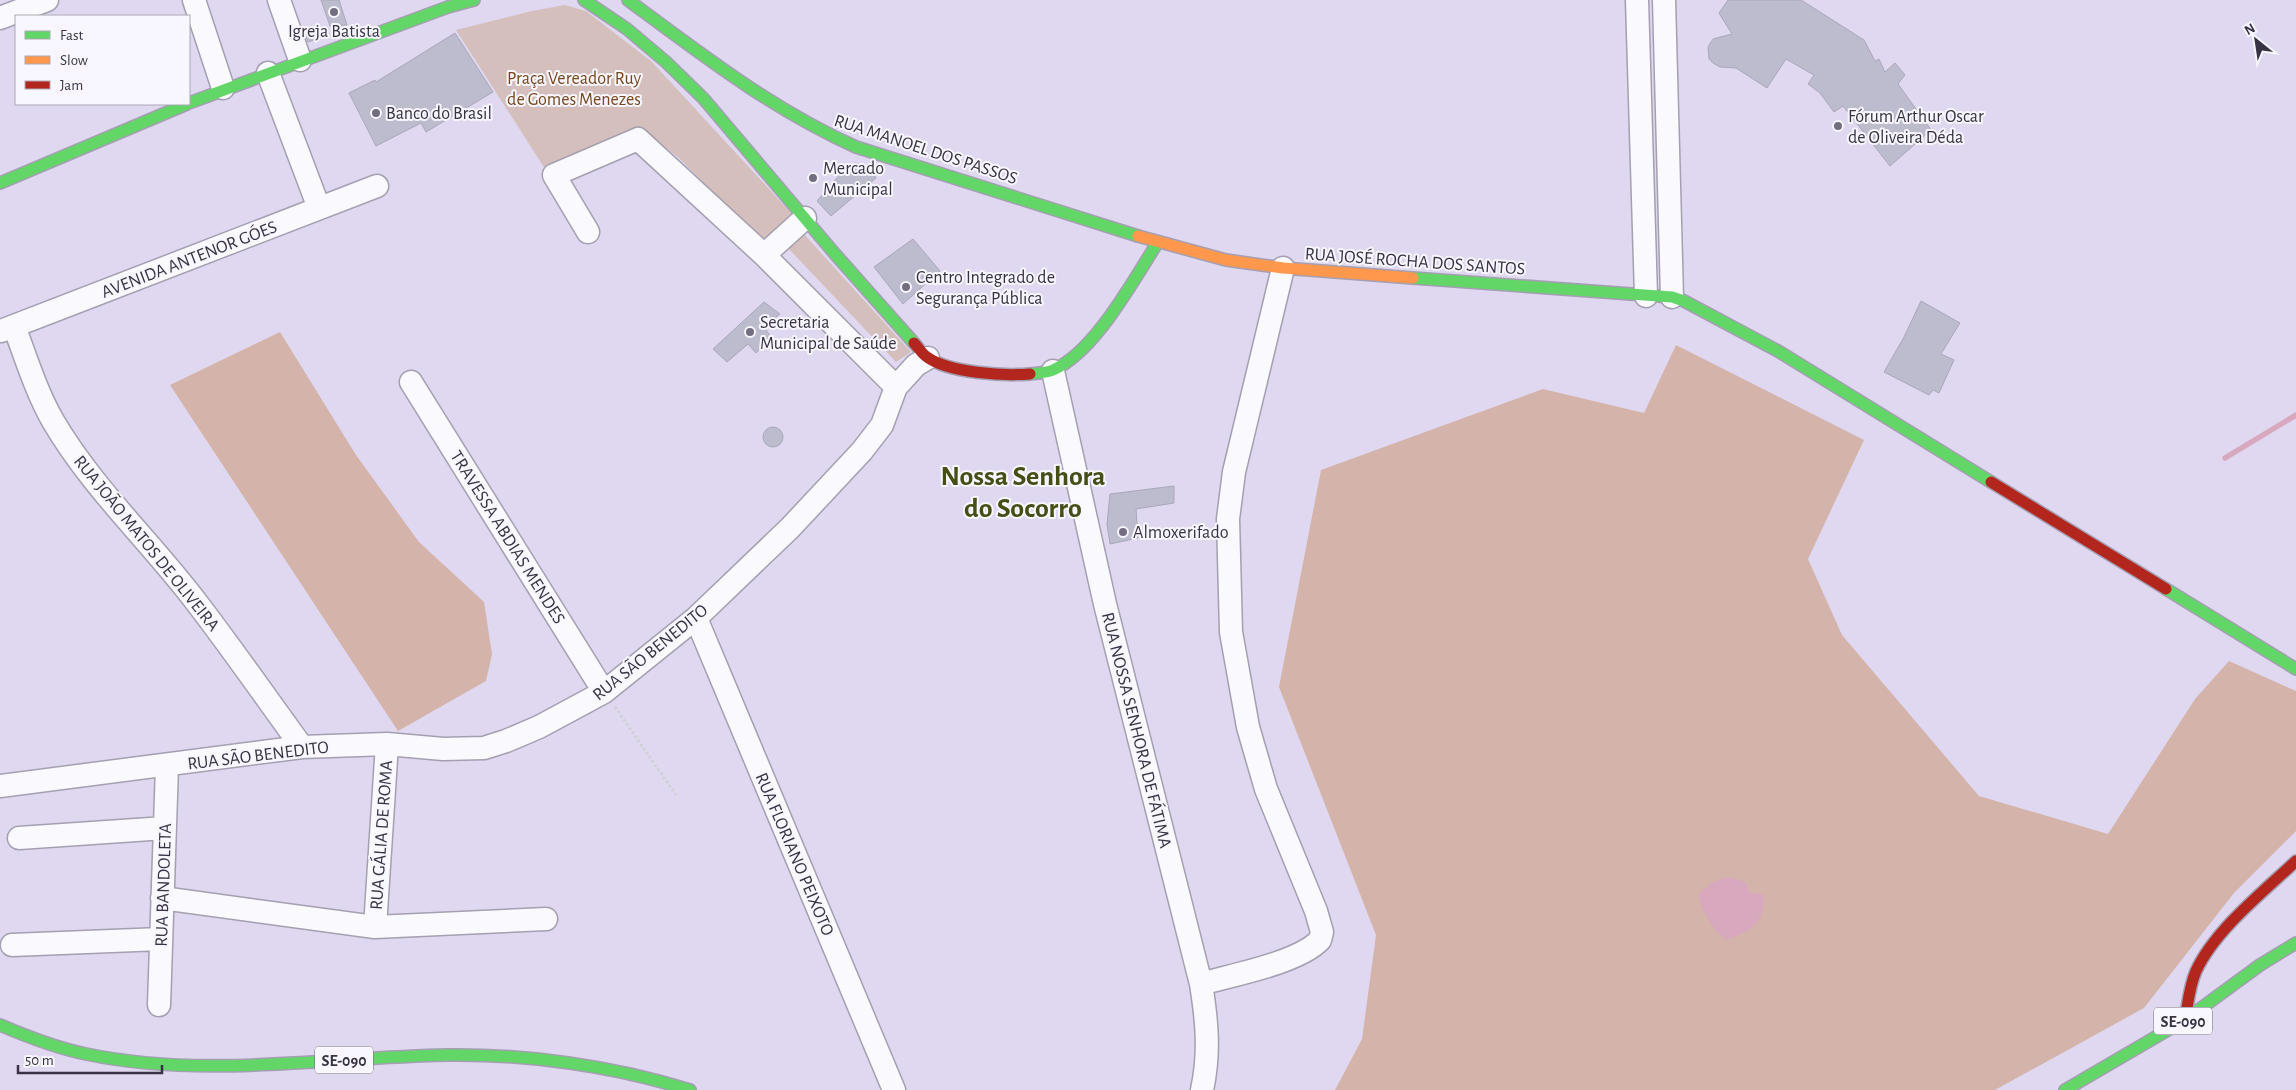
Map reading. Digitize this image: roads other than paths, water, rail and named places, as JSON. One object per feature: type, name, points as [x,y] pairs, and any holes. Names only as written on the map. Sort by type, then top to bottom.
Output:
[{"type":"street","points":[[0,18],[46,0]]},
{"type":"street","points":[[194,0],[223,88]]},
{"type":"street","points":[[280,0],[300,60]]},
{"type":"street","points":[[190,102],[446,4],[474,0]]},
{"type":"street","points":[[584,0],[628,29],[682,75],[709,103],[844,265],[928,358],[969,370],[1021,375],[1053,370],[1074,358],[1093,336],[1158,242]]},
{"type":"street","name":"RUA MANOEL DOS PASSOS","points":[[628,0],[695,50],[783,110],[822,132],[856,147],[1158,242]]},
{"type":"street","points":[[1637,0],[1646,296]]},
{"type":"street","points":[[1664,0],[1672,296],[1778,351],[2296,669]]},
{"type":"street","points":[[268,73],[320,208]]},
{"type":"street","points":[[0,183],[183,105]]},
{"type":"street","points":[[588,232],[554,175],[638,140],[764,255],[896,386]]},
{"type":"street","name":"AVENIDA ANTENOR GÓES","points":[[7,329],[378,186]]},
{"type":"street","points":[[764,255],[804,218]]},
{"type":"street","name":"RUA JOSÉ ROCHA DOS SANTOS","points":[[1158,242],[1226,260],[1283,268],[1646,296],[1672,296]]},
{"type":"street","points":[[1200,984],[1284,960],[1304,952],[1320,940],[1322,932],[1316,911],[1266,789],[1248,727],[1232,632],[1228,520],[1234,472],[1283,268]]},
{"type":"street","name":"RUA JOÃO MATOS DE OLIVEIRA","points":[[7,329],[53,420],[77,458],[108,500],[196,602],[302,747]]},
{"type":"street","name":"RUA SÃO BENEDITO","points":[[0,786],[167,766],[302,747],[387,744],[443,749],[484,748],[539,727],[604,692],[696,618],[790,528],[862,451],[882,425],[896,386],[916,365],[928,358]]},
{"type":"street","name":"RUA NOSSA SENHORA DE FÁTIMA","points":[[1053,370],[1105,604],[1200,984],[1208,1025],[1207,1066],[1202,1090]]},
{"type":"street","name":"TRAVESSA ABDIAS MENDES","points":[[411,382],[604,692]]},
{"type":"street","name":"RUA FLORIANO PEIXOTO","points":[[696,618],[894,1090]]},
{"type":"street","name":"RUA GÁLIA DE ROMA","points":[[375,927],[387,744]]},
{"type":"street","name":"RUA BANDOLETA","points":[[159,1005],[167,766]]},
{"type":"street","points":[[19,838],[165,828]]},
{"type":"street","points":[[2185,1020],[2189,993],[2196,969],[2218,940],[2296,861]]},
{"type":"street","points":[[162,898],[375,927],[546,919]]},
{"type":"street","points":[[12,945],[161,939]]},
{"type":"street","name":"SE-090","points":[[2065,1090],[2185,1020],[2260,965],[2296,943]]},
{"type":"street","name":"SE-090","points":[[0,1025],[37,1040],[96,1056],[152,1062],[262,1063],[450,1055],[552,1061],[654,1078],[690,1090]]},
{"type":"waterway","points":[[2225,458],[2296,415]]},
{"type":"place","name":"Igreja Batista","points":[[334,12]]},
{"type":"place","name":"Banco do Brasil","points":[[376,113]]},
{"type":"place","name":"Fórum Arthur Oscar de Oliveira Déda","points":[[1838,126]]},
{"type":"place","name":"Mercado Municipal","points":[[813,178]]},
{"type":"place","name":"Centro Integrado de Segurança Pública","points":[[906,287]]},
{"type":"place","name":"Secretaria Municipal de Saúde","points":[[750,332]]},
{"type":"place","name":"Almoxerifado","points":[[1123,532]]},
{"type":"district","name":"Nossa Senhora do Socorro","points":[[1023,491]]},
{"type":"park label","name":"Praça Vereador Ruy de Gomes Menezes","points":[[574,88]]}]
